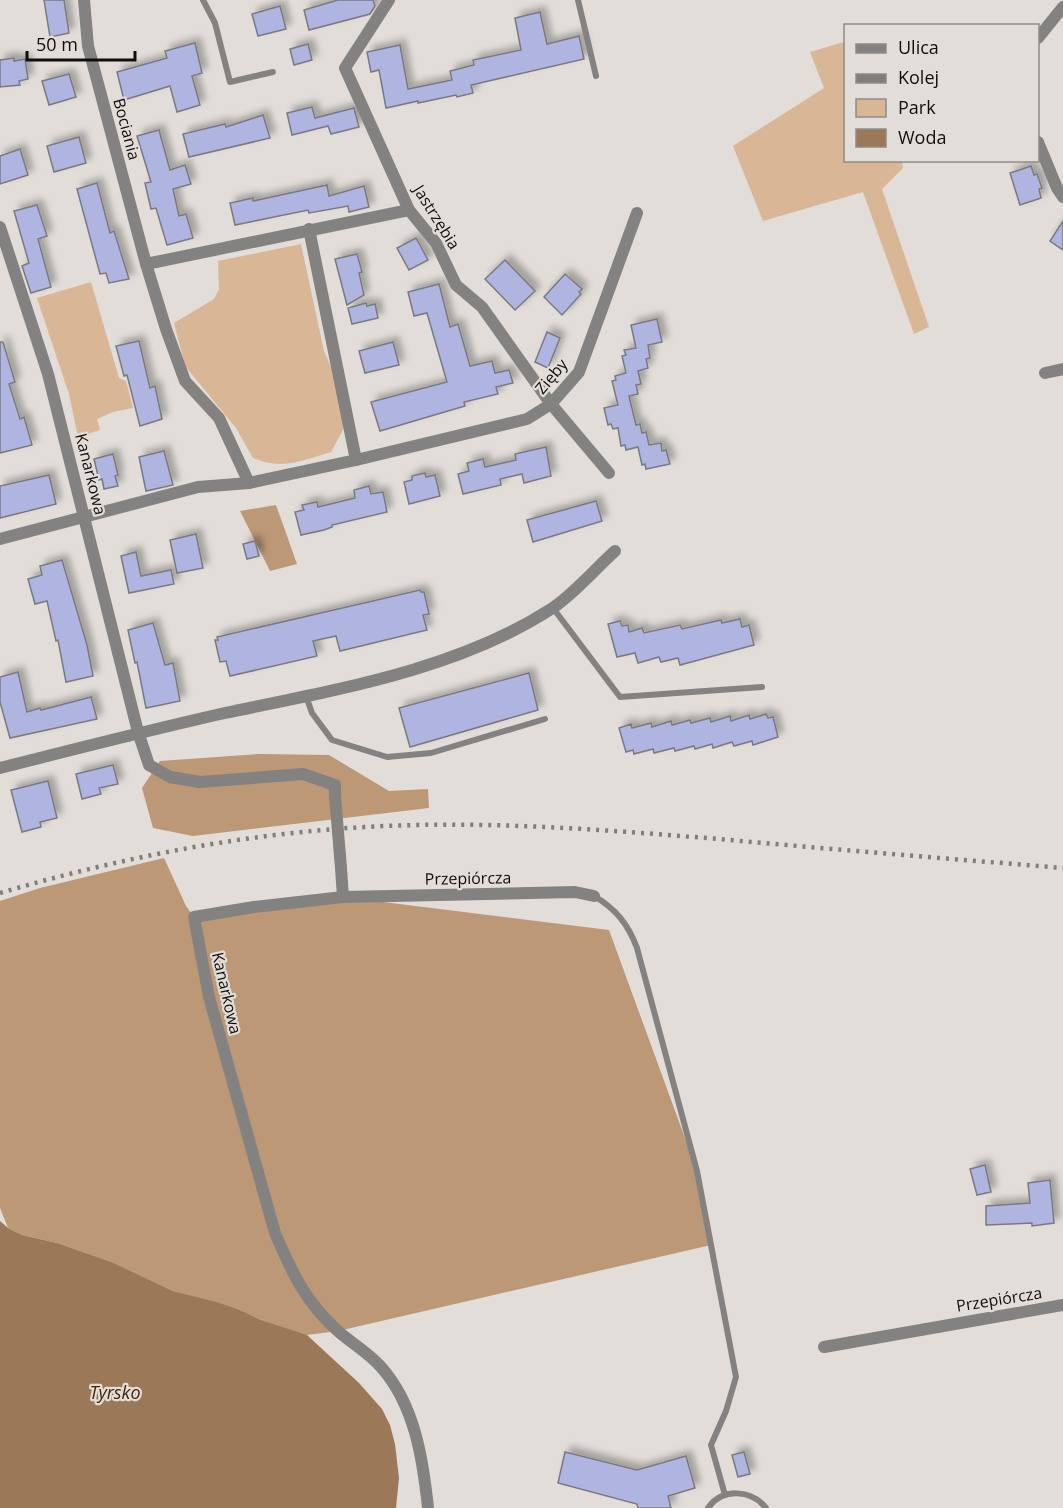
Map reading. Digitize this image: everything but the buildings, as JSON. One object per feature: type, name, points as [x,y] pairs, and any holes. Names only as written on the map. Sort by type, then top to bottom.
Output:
[{"type":"street","name":"Bociania","points":[[84,0],[88,46],[146,264],[185,381],[219,418],[249,483]]},
{"type":"street","name":"Jastrzębia","points":[[388,0],[345,68],[409,210],[436,243],[456,285],[482,307],[551,404],[609,473]]},
{"type":"street","points":[[1039,37],[1063,8]]},
{"type":"street","points":[[1039,144],[1063,197]]},
{"type":"street","points":[[146,264],[409,210]]},
{"type":"street","name":"Zięby","points":[[0,539],[198,487],[249,483],[527,419],[551,404],[579,372],[637,213]]},
{"type":"street","name":"Kanarkowa","points":[[0,227],[48,374],[138,732],[149,765],[170,777],[200,782],[303,774],[335,786],[343,897],[254,907],[194,917],[208,997],[275,1233],[291,1269],[313,1306],[338,1331],[381,1366],[394,1385],[410,1414],[424,1470],[428,1508]]},
{"type":"street","points":[[309,229],[356,460]]},
{"type":"street","points":[[1045,373],[1063,369]]},
{"type":"street","points":[[0,768],[138,732],[306,696],[438,663],[500,638],[553,608],[615,551]]},
{"type":"street","name":"Przepiórcza","points":[[343,897],[575,892],[594,896]]},
{"type":"street","name":"Przepiórcza","points":[[824,1347],[1063,1305]]},
{"type":"lane","points":[[203,0],[215,23],[230,82],[273,72]]},
{"type":"lane","points":[[578,0],[596,76]]},
{"type":"lane","points":[[553,608],[620,697],[762,687]]},
{"type":"lane","points":[[306,696],[312,713],[332,740],[387,757],[431,753],[545,719]]},
{"type":"lane","points":[[594,896],[622,918],[633,940],[697,1172],[736,1377],[726,1411],[711,1445],[725,1495]]},
{"type":"lane","points":[[708,1508],[725,1495],[737,1493],[752,1496],[765,1508]]},
{"type":"green space","points":[[844,42],[844,162],[902,162],[903,168],[882,189],[929,327],[914,334],[863,192],[763,221],[733,146],[824,88],[810,52]]},
{"type":"green space","points":[[301,244],[324,351],[334,374],[344,428],[331,452],[292,463],[264,462],[253,458],[236,428],[185,366],[174,323],[214,299],[219,289],[218,261]]},
{"type":"green space","points":[[91,282],[119,378],[126,381],[133,408],[113,412],[97,419],[100,430],[78,437],[69,394],[37,298]]},
{"type":"shaded area","points":[[276,505],[297,564],[270,571],[240,511]]},
{"type":"shaded area","points":[[259,754],[329,755],[389,791],[428,789],[429,808],[193,836],[153,828],[142,788],[160,761]]},
{"type":"shaded area","points":[[164,858],[186,906],[194,917],[343,897],[609,930],[697,1171],[711,1245],[338,1331],[307,1335],[261,1320],[238,1309],[173,1291],[112,1262],[57,1243],[22,1235],[8,1228],[0,1208],[0,901],[40,888]]},
{"type":"water","name":"Tyrsko","points":[[0,1221],[22,1235],[57,1243],[112,1262],[173,1291],[238,1309],[261,1320],[307,1335],[359,1383],[382,1409],[390,1425],[395,1444],[399,1478],[396,1508],[0,1508]]},
{"type":"railway","points":[[0,893],[90,869],[226,842],[319,830],[411,825],[502,825],[685,836],[1063,868]]}]
